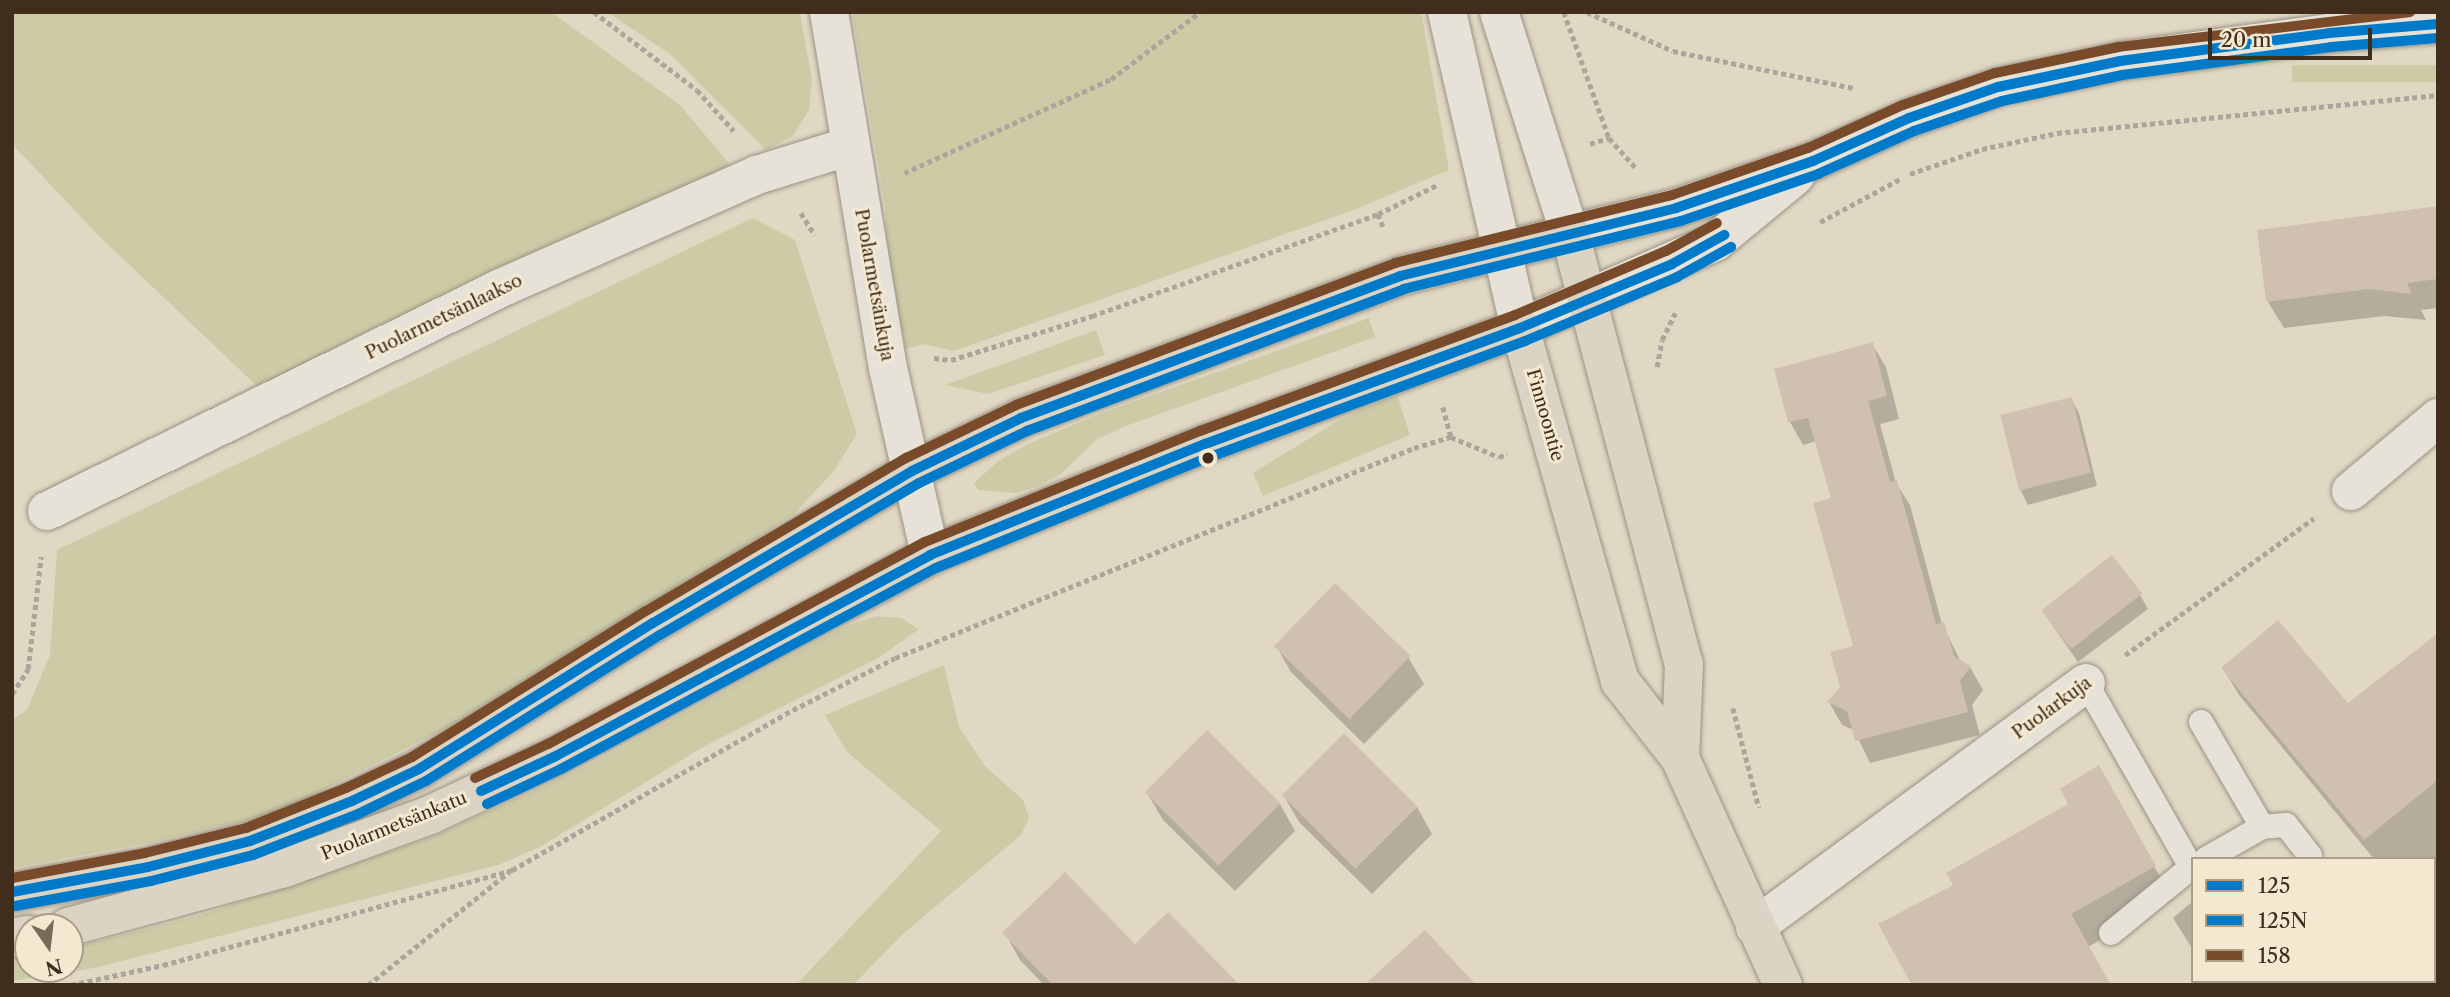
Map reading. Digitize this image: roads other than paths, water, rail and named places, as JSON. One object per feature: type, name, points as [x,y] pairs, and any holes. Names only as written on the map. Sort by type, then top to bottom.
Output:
[{"type":"main road","points":[[12,892],[148,867],[250,841],[352,801],[419,769],[653,623],[912,471],[1021,418],[1400,276],[1570,234]]},
{"type":"main road","name":"Finnoontie","points":[[1570,234],[1684,664],[1680,758]]},
{"type":"main road","name":"Finnoontie","points":[[1520,328],[1620,681],[1680,758],[1783,985]]},
{"type":"main road","name":"Puolarmetsänkatu","points":[[84,923],[285,868],[430,815],[554,757],[930,555],[1205,444],[1520,328]]},
{"type":"street","name":"Puolarmetsänkuja","points":[[829,12],[888,368],[930,555]]},
{"type":"street","name":"Finnoontie","points":[[1447,12],[1520,328]]},
{"type":"street","name":"Finnoontie","points":[[1499,12],[1547,155],[1570,234]]},
{"type":"street","points":[[1570,234],[1676,208],[1813,161],[1909,118],[1998,87],[2120,61],[2329,33],[2438,24]]},
{"type":"street","name":"Puolarmetsänlaakso","points":[[47,511],[503,288],[757,175],[850,146]]},
{"type":"street","name":"Puolarmetsänkatu","points":[[1520,328],[1715,242],[1813,161]]},
{"type":"street","points":[[2351,491],[2438,418]]},
{"type":"street","name":"Puolarkuja","points":[[1755,927],[2086,683]]},
{"type":"lane","points":[[2086,683],[2193,857]]},
{"type":"lane","points":[[2201,722],[2262,827]]},
{"type":"lane","points":[[2209,857],[2262,827],[2286,825],[2310,856]]},
{"type":"lane","points":[[2111,933],[2191,869]]}]
